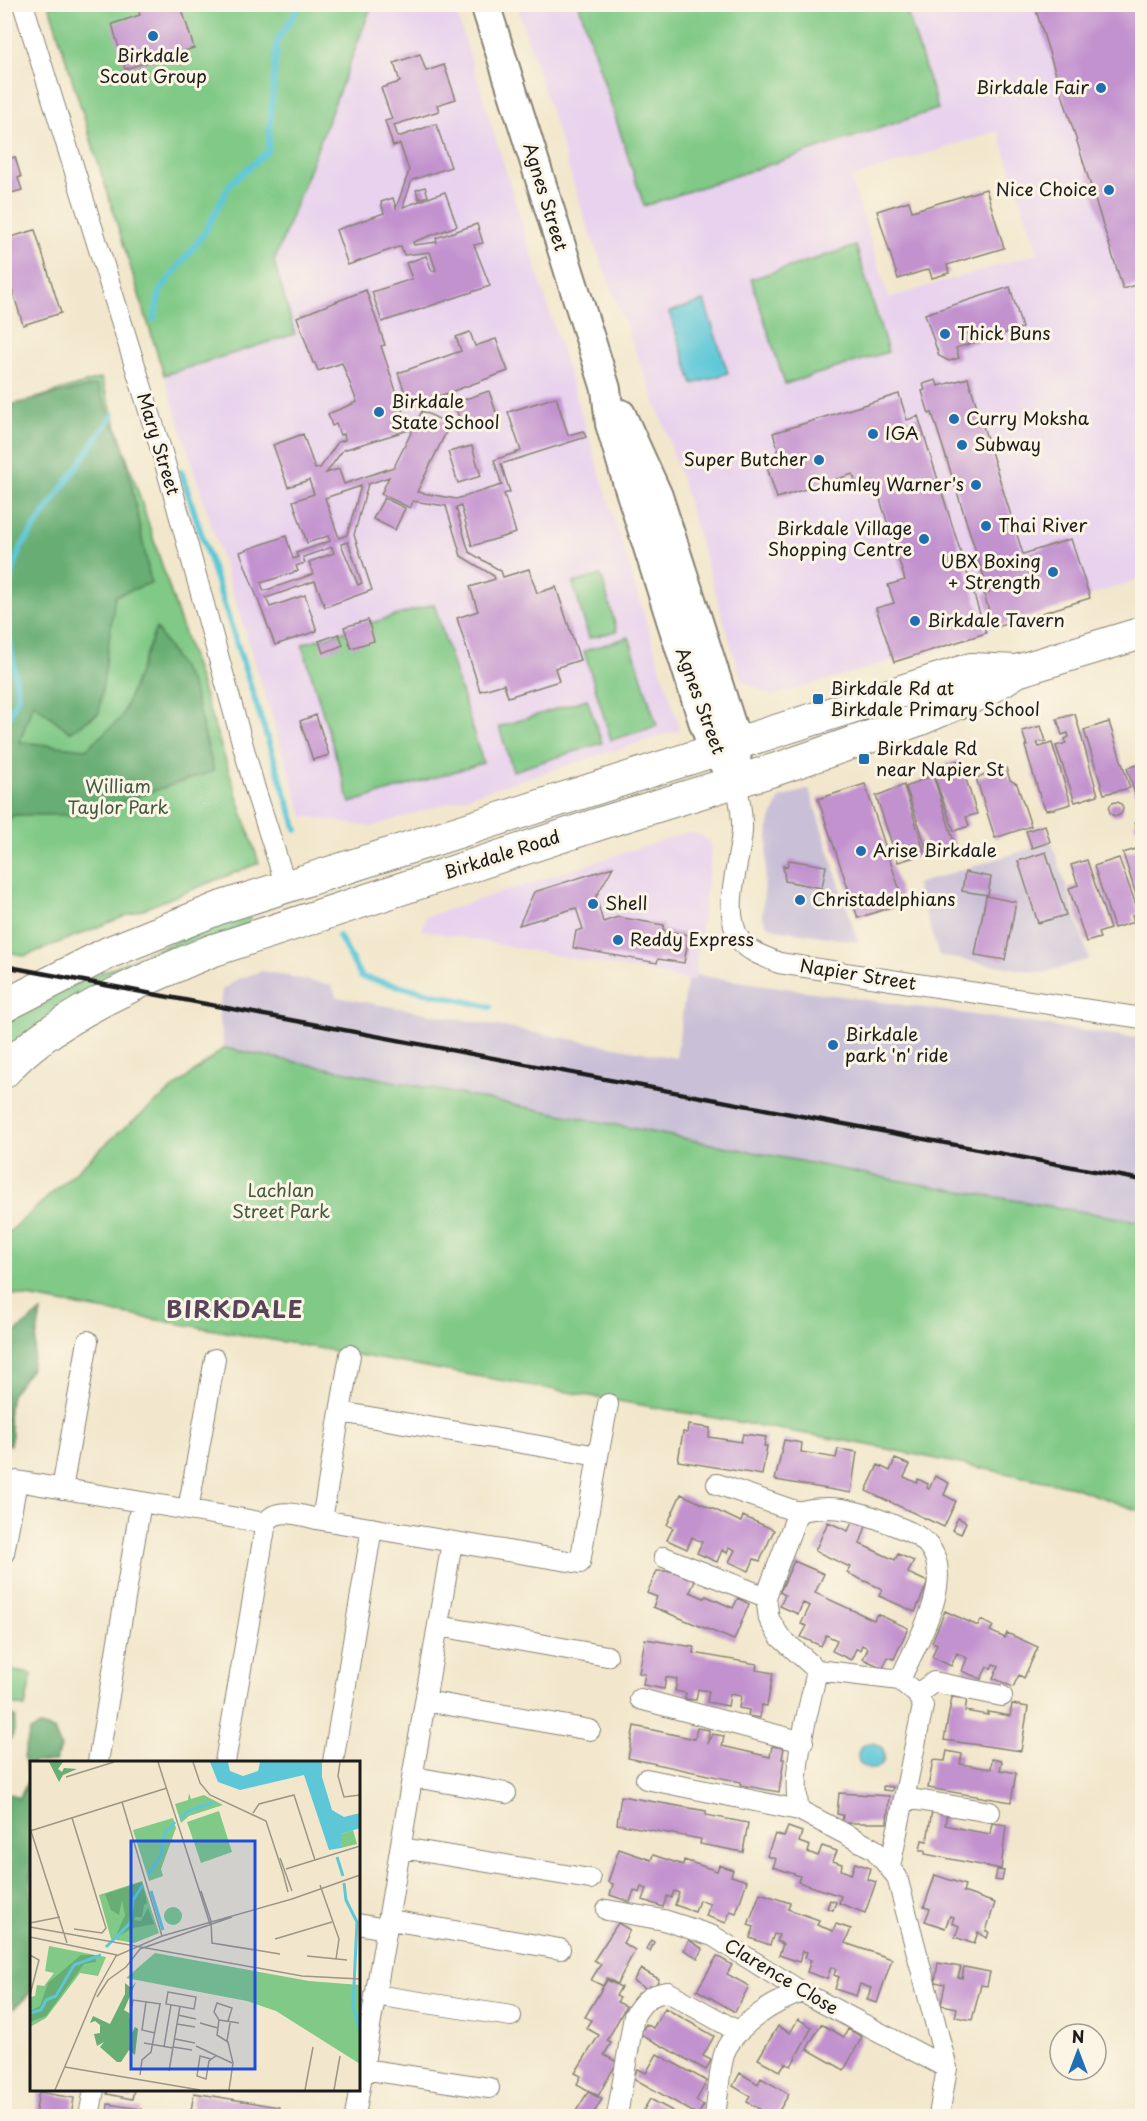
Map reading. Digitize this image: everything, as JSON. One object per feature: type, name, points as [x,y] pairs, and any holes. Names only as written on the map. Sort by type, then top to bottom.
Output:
[{"type":"main road","name":"Birkdale Road","points":[[4,1072],[26,1051],[84,1012],[160,973],[212,951],[329,911],[736,782],[918,720],[984,692],[1017,671],[1143,633]]},
{"type":"main road","name":"Birkdale Road","points":[[4,1006],[163,929],[286,885],[971,669],[1017,671]]},
{"type":"street","name":"Mary Street","points":[[23,4],[163,456],[255,789],[286,885]]},
{"type":"street","name":"Agnes Street","points":[[485,4],[606,389],[610,424],[627,481],[736,782]]},
{"type":"street","name":"Napier Street","points":[[736,782],[743,818],[734,891],[734,924],[741,942],[760,955],[779,963],[1143,1018]]},
{"type":"street","points":[[62,1489],[88,1341]]},
{"type":"street","points":[[322,1520],[350,1355]]},
{"type":"street","points":[[188,1510],[215,1359]]},
{"type":"street","points":[[225,1761],[266,1523],[270,1516],[282,1512],[579,1563],[608,1404]]},
{"type":"street","points":[[340,1412],[598,1456]]},
{"type":"street","points":[[4,1553],[17,1481],[266,1523]]},
{"type":"street","points":[[717,1484],[798,1512],[818,1507],[857,1510],[909,1532],[926,1542],[936,1557],[938,1593],[900,1680]]},
{"type":"street","points":[[98,1761],[141,1502]]},
{"type":"street","points":[[798,1512],[766,1597],[769,1619],[780,1637],[817,1670],[900,1680],[917,1694],[923,1706],[890,1867]]},
{"type":"street","points":[[333,1761],[372,1528]]},
{"type":"street","points":[[360,2089],[452,1542]]},
{"type":"street","points":[[664,1557],[766,1597]]},
{"type":"street","points":[[439,1626],[606,1656]]},
{"type":"street","points":[[799,1810],[796,1797],[803,1742],[817,1670]]},
{"type":"street","points":[[917,1694],[934,1682],[1002,1696]]},
{"type":"street","points":[[640,1699],[803,1742]]},
{"type":"street","points":[[426,1701],[590,1730]]},
{"type":"street","points":[[414,1777],[506,1793]]},
{"type":"street","points":[[646,1779],[799,1810],[874,1849],[890,1867],[897,1877],[947,2068],[939,2116]]},
{"type":"street","points":[[905,1798],[990,1812]]},
{"type":"street","points":[[402,1848],[590,1879]]},
{"type":"street","name":"Clarence Close","points":[[606,1910],[664,1920],[713,1936],[802,1992],[947,2068]]},
{"type":"street","points":[[360,1924],[388,1924],[560,1949]]},
{"type":"street","points":[[617,2116],[634,2016],[641,2004],[654,1994],[668,1992],[739,2032]]},
{"type":"street","points":[[715,2116],[726,2049],[739,2032],[783,1999],[802,1992]]},
{"type":"street","points":[[375,1995],[511,2016]]},
{"type":"street","points":[[363,2069],[489,2088]]},
{"type":"street","points":[[89,2116],[94,2091]]},
{"type":"street","points":[[356,2116],[360,2091]]},
{"type":"shaded area","name":"Birkdale State School","points":[[372,5],[454,5],[680,730],[371,827],[303,816],[164,375],[295,334],[274,262]]},
{"type":"shaded area","points":[[517,5],[1142,5],[1142,578],[994,628],[986,633],[773,696],[742,681],[668,436],[584,217]],"holes":[[[998,131],[1038,253],[889,298],[851,178]]]},
{"type":"shaded area","points":[[809,789],[858,942],[776,929],[767,925],[762,916],[769,824],[780,798]]},
{"type":"shaded area","points":[[688,832],[700,835],[710,842],[711,856],[694,981],[422,930],[425,917]]},
{"type":"shaded area","points":[[1052,842],[1089,959],[1044,973],[939,956],[916,884]]},
{"type":"shaded area","points":[[262,971],[331,985],[337,997],[676,1058],[687,980],[694,981],[695,975],[1142,1039],[1142,1222],[896,1180],[224,1048],[219,1013],[222,990],[238,979]]},
{"type":"green space","points":[[49,5],[372,5],[274,262],[295,334],[164,375]]},
{"type":"green space","points":[[579,5],[905,5],[938,109],[644,206]]},
{"type":"green space","points":[[856,246],[888,352],[785,384],[751,279]]},
{"type":"green space","name":"William Taylor Park","points":[[101,378],[259,863],[25,956],[4,951],[4,408]]},
{"type":"green space","points":[[97,385],[124,448],[151,583],[115,596],[99,713],[70,732],[33,703],[20,742],[86,749],[121,718],[156,628],[192,685],[214,771],[81,815],[14,815],[5,823],[5,406]]},
{"type":"green space","points":[[601,575],[617,631],[589,638],[573,583]]},
{"type":"green space","points":[[434,604],[483,763],[350,803],[302,644]]},
{"type":"green space","points":[[629,637],[657,726],[611,740],[584,651]]},
{"type":"green space","points":[[587,699],[602,743],[513,771],[499,727]]},
{"type":"green space","points":[[247,912],[252,923],[5,1057],[4,1019],[62,989]]},
{"type":"green space","name":"Lachlan Street Park","points":[[224,1048],[896,1180],[1142,1222],[1142,1512],[1073,1487],[868,1445],[5,1293],[5,1236],[118,1133]]},
{"type":"green space","points":[[41,1312],[31,1369],[11,1395],[8,1418],[12,1434],[10,1445],[5,1444],[5,1355],[13,1334]]},
{"type":"green space","points":[[5,1669],[32,1674],[25,1707],[5,1703]]},
{"type":"green space","points":[[5,1713],[16,1718],[13,1736],[5,1747]]},
{"type":"green space","points":[[40,1726],[54,1730],[61,1748],[55,1761],[30,1761],[30,1993],[14,2009],[7,1987],[4,1966],[5,1792],[20,1798],[29,1778],[24,1756],[30,1731]]},
{"type":"water","points":[[704,301],[728,373],[693,384],[669,312]]},
{"type":"water","points":[[871,1743],[880,1747],[884,1756],[880,1765],[871,1769],[862,1765],[858,1756],[862,1747]]},
{"type":"building","name":"Birkdale Scout Group","points":[[137,4],[163,4],[169,9],[181,6],[194,48],[125,69],[112,24],[140,15]]},
{"type":"building","name":"Birkdale Fair","points":[[1034,4],[1142,4],[1142,283],[1123,289]]},
{"type":"building","points":[[420,54],[426,71],[444,65],[456,99],[437,105],[439,111],[394,125],[398,137],[436,124],[451,167],[412,180],[403,207],[445,192],[457,226],[413,242],[414,245],[437,242],[436,238],[477,224],[483,243],[474,245],[490,286],[382,322],[372,292],[412,279],[406,263],[426,256],[432,271],[436,270],[430,252],[404,255],[401,246],[348,265],[336,230],[384,213],[381,202],[393,198],[396,208],[409,171],[400,144],[393,146],[385,121],[392,119],[381,88],[400,82],[394,63]]},
{"type":"building","points":[[15,157],[22,190],[4,195],[4,160]]},
{"type":"building","points":[[425,187],[428,196],[419,199],[416,190]]},
{"type":"building","points":[[986,189],[1004,248],[947,265],[949,273],[932,278],[929,269],[898,279],[877,211],[909,201],[912,211]]},
{"type":"building","points":[[35,230],[61,313],[23,325],[8,276],[10,275],[4,257],[4,239]]},
{"type":"building","points":[[1010,287],[1022,328],[956,348],[959,358],[949,361],[939,356],[925,314]]},
{"type":"building","points":[[366,290],[385,345],[381,346],[409,430],[343,450],[326,473],[339,469],[344,484],[394,467],[422,411],[450,424],[417,492],[456,499],[502,485],[494,460],[521,451],[508,412],[556,397],[568,435],[583,431],[586,437],[501,464],[510,492],[504,494],[516,533],[472,546],[461,506],[456,508],[469,552],[501,571],[503,577],[529,569],[537,593],[556,587],[580,660],[555,668],[559,681],[508,697],[504,684],[480,691],[457,618],[478,611],[470,587],[495,579],[494,576],[461,556],[446,506],[413,501],[410,508],[381,494],[389,477],[368,484],[354,535],[372,590],[325,607],[315,581],[266,598],[270,607],[305,595],[317,631],[275,645],[240,552],[286,536],[293,559],[298,557],[296,553],[330,541],[328,536],[307,543],[293,501],[314,494],[309,480],[288,487],[273,445],[303,434],[315,469],[320,468],[338,442],[345,440],[344,434],[340,435],[336,424],[332,426],[328,414],[357,402],[342,363],[318,371],[297,317]],"holes":[[[361,486],[347,535],[339,538],[325,498]],[[348,542],[362,583],[358,585],[341,544]],[[332,547],[334,553],[309,562],[313,574],[264,591],[261,583],[298,571],[296,566],[305,563],[303,557]]]},
{"type":"building","points":[[470,332],[475,346],[496,339],[508,371],[410,407],[398,373],[461,351],[456,337]]},
{"type":"building","name":"Birkdale Village Shopping Centre","points":[[968,378],[1023,554],[1071,539],[1090,598],[994,628],[984,594],[989,593],[932,413],[929,414],[922,391],[925,390],[923,384],[936,380],[938,386]]},
{"type":"building","points":[[489,391],[498,418],[463,430],[454,403]]},
{"type":"building","name":"Birkdale Village Shopping Centre","points":[[899,394],[907,420],[918,416],[986,633],[894,662],[876,608],[894,603],[888,585],[905,580],[876,486],[858,491],[853,474],[777,498],[767,467],[778,449],[773,433]]},
{"type":"building","points":[[472,446],[481,476],[458,483],[448,452]]},
{"type":"building","points":[[384,498],[405,508],[395,530],[373,519]]},
{"type":"building","points":[[368,620],[374,641],[351,648],[344,627]]},
{"type":"building","points":[[339,634],[343,645],[323,653],[319,641]]},
{"type":"building","points":[[1075,714],[1098,795],[1075,802],[1056,746],[1066,743],[1065,739],[1069,737],[1068,733],[1062,735],[1057,719]]},
{"type":"building","points":[[316,715],[329,755],[313,760],[300,721]]},
{"type":"building","points":[[1109,722],[1130,788],[1104,794],[1084,730]]},
{"type":"building","points":[[1041,726],[1046,741],[1037,743],[1039,747],[1052,743],[1071,804],[1046,810],[1041,800],[1022,731]]},
{"type":"building","points":[[960,760],[977,814],[966,817],[969,826],[954,831],[933,773],[941,771],[939,766]]},
{"type":"building","points":[[1137,765],[1142,792],[1135,794],[1127,768]]},
{"type":"building","points":[[1006,768],[1010,780],[1017,784],[1031,826],[995,838],[976,778]]},
{"type":"building","points":[[933,775],[955,845],[928,853],[906,787]]},
{"type":"building","name":"Arise Birkdale","points":[[865,784],[904,903],[858,918],[818,799]]},
{"type":"building","points":[[904,785],[925,854],[898,862],[876,796]]},
{"type":"building","points":[[1142,795],[1142,815],[1136,797]]},
{"type":"building","points":[[1116,802],[1121,804],[1123,809],[1121,814],[1116,816],[1111,814],[1109,809],[1111,804]]},
{"type":"building","points":[[1141,820],[1142,828],[1137,829],[1134,823]]},
{"type":"building","points":[[1045,825],[1050,842],[1032,848],[1026,831]]},
{"type":"building","points":[[1142,847],[1142,914],[1123,853]]},
{"type":"building","points":[[1046,852],[1066,915],[1038,923],[1018,861]]},
{"type":"building","points":[[1119,858],[1139,913],[1132,915],[1134,922],[1114,928],[1094,866]]},
{"type":"building","points":[[789,860],[826,866],[822,888],[785,881],[783,866],[787,867]]},
{"type":"building","points":[[1087,860],[1110,929],[1098,933],[1100,938],[1086,942],[1069,888],[1078,885],[1071,865]]},
{"type":"building","points":[[613,867],[596,897],[603,922],[618,917],[664,925],[663,930],[689,935],[684,963],[658,959],[657,963],[573,948],[576,931],[583,929],[576,908],[519,925],[534,892]]},
{"type":"building","points":[[965,872],[991,877],[988,895],[962,891]]},
{"type":"building","points":[[986,896],[1016,902],[1005,960],[975,955]]},
{"type":"building","points":[[688,1425],[710,1428],[709,1437],[741,1442],[743,1434],[766,1437],[764,1446],[767,1446],[762,1475],[678,1461],[683,1432],[687,1433]]},
{"type":"building","points":[[784,1440],[802,1443],[801,1452],[836,1458],[838,1449],[857,1452],[851,1493],[775,1480]]},
{"type":"building","points":[[895,1459],[910,1465],[904,1477],[917,1483],[918,1479],[928,1484],[929,1489],[935,1476],[949,1483],[944,1495],[956,1501],[944,1527],[866,1491],[878,1465],[890,1471]]},
{"type":"building","points":[[681,1494],[741,1522],[743,1516],[774,1530],[760,1561],[754,1559],[749,1571],[729,1562],[735,1550],[729,1547],[727,1553],[722,1550],[717,1562],[697,1553],[702,1542],[692,1537],[687,1549],[667,1540],[673,1528],[667,1525]]},
{"type":"building","points":[[958,1518],[966,1522],[961,1534],[952,1530]]},
{"type":"building","points":[[853,1520],[866,1526],[860,1544],[895,1560],[898,1554],[914,1561],[908,1573],[928,1582],[915,1612],[879,1596],[882,1589],[847,1573],[850,1567],[815,1551],[828,1522],[848,1531]]},
{"type":"building","points":[[794,1561],[824,1574],[815,1593],[874,1620],[877,1614],[908,1628],[894,1659],[888,1657],[883,1668],[863,1659],[868,1648],[862,1645],[860,1650],[856,1649],[851,1660],[832,1651],[837,1640],[826,1635],[821,1646],[801,1637],[807,1626],[801,1624],[810,1606],[803,1603],[798,1614],[780,1606],[785,1595],[780,1592]]},
{"type":"building","points":[[657,1571],[673,1571],[695,1581],[690,1592],[704,1598],[706,1596],[733,1608],[738,1598],[749,1604],[734,1640],[653,1607],[657,1597],[647,1593]]},
{"type":"building","points":[[945,1611],[978,1626],[981,1620],[993,1626],[990,1631],[1005,1638],[1007,1633],[1038,1647],[1024,1678],[1019,1675],[1013,1687],[993,1678],[999,1666],[993,1664],[991,1669],[987,1667],[981,1679],[962,1671],[967,1658],[957,1653],[951,1666],[932,1657],[937,1644],[932,1642]]},
{"type":"building","points":[[645,1639],[694,1647],[693,1653],[757,1664],[756,1670],[773,1673],[767,1706],[762,1705],[760,1718],[748,1716],[749,1710],[739,1708],[741,1696],[730,1694],[728,1706],[707,1702],[709,1691],[698,1689],[696,1700],[685,1699],[686,1693],[675,1691],[677,1679],[666,1677],[664,1689],[643,1685],[645,1674],[639,1673]]},
{"type":"building","points":[[952,1697],[967,1699],[965,1711],[988,1715],[988,1712],[1010,1716],[1012,1704],[1028,1707],[1021,1751],[944,1740]]},
{"type":"building","points":[[634,1726],[695,1739],[697,1728],[709,1730],[708,1744],[712,1734],[724,1736],[722,1746],[770,1757],[772,1746],[784,1748],[779,1792],[628,1758]]},
{"type":"building","points":[[947,1751],[962,1754],[960,1764],[991,1769],[992,1759],[1002,1761],[1000,1770],[1016,1773],[1011,1802],[928,1788],[933,1760],[945,1761]]},
{"type":"building","points":[[883,1786],[893,1787],[892,1791],[883,1790]]},
{"type":"building","points":[[839,1793],[889,1796],[887,1823],[842,1823],[843,1815],[837,1814]]},
{"type":"building","points":[[621,1796],[706,1811],[706,1815],[748,1823],[743,1852],[700,1844],[701,1839],[617,1824]]},
{"type":"building","points":[[932,1811],[947,1813],[945,1825],[967,1830],[990,1834],[992,1823],[1006,1825],[1001,1869],[925,1854],[925,1850],[920,1850],[922,1840],[927,1841]]},
{"type":"building","points":[[788,1827],[802,1832],[799,1842],[810,1846],[808,1852],[818,1856],[822,1846],[837,1851],[833,1861],[842,1864],[841,1870],[851,1874],[855,1863],[870,1868],[867,1879],[876,1882],[865,1913],[839,1903],[841,1896],[798,1882],[800,1876],[773,1867],[776,1859],[767,1856],[775,1834],[784,1837]]},
{"type":"building","points":[[619,1849],[651,1860],[653,1855],[683,1865],[684,1860],[717,1871],[719,1865],[733,1870],[731,1876],[747,1881],[736,1913],[730,1911],[726,1923],[706,1916],[710,1904],[699,1900],[695,1912],[675,1905],[679,1893],[674,1891],[671,1898],[667,1896],[663,1907],[643,1900],[647,1889],[641,1887],[639,1893],[634,1890],[630,1902],[610,1895],[613,1884],[608,1882]]},
{"type":"building","points":[[997,1870],[1004,1871],[1002,1881],[995,1880]]},
{"type":"building","points":[[935,1875],[965,1885],[963,1892],[995,1903],[986,1931],[989,1932],[987,1938],[978,1932],[974,1944],[955,1937],[959,1926],[952,1923],[954,1917],[950,1916],[945,1928],[925,1921],[930,1909],[924,1907]]},
{"type":"building","points":[[760,1893],[790,1903],[788,1909],[819,1920],[817,1925],[833,1931],[836,1924],[851,1929],[845,1943],[892,1959],[877,2003],[867,2000],[871,1988],[860,1984],[856,1996],[835,1989],[839,1977],[834,1975],[836,1969],[831,1967],[827,1979],[807,1972],[811,1960],[805,1958],[807,1952],[803,1951],[799,1962],[779,1955],[783,1944],[777,1941],[779,1935],[774,1934],[770,1945],[750,1938],[754,1927],[748,1925]]},
{"type":"building","points":[[830,1900],[836,1902],[833,1910],[827,1908]]},
{"type":"building","points":[[618,1923],[630,1930],[623,1943],[635,1950],[617,1984],[607,1978],[603,1986],[591,1980],[601,1964],[594,1960]]},
{"type":"building","points":[[651,1940],[654,1942],[650,1951],[646,1949]]},
{"type":"building","points":[[689,1940],[703,1949],[698,1958],[684,1950]]},
{"type":"building","points":[[717,1956],[732,1965],[727,1974],[749,1986],[735,2012],[697,1990]]},
{"type":"building","points":[[938,1963],[961,1967],[958,1977],[962,1978],[964,1967],[990,1972],[987,1986],[981,1985],[972,2020],[955,2017],[957,2008],[941,2005],[945,1984],[935,1982]]},
{"type":"building","points":[[641,1969],[659,1979],[652,1992],[633,1981]]},
{"type":"building","points":[[607,1980],[621,1987],[616,1996],[620,1998],[617,2002],[626,2006],[607,2041],[611,2043],[604,2055],[617,2062],[598,2096],[577,2084],[581,2076],[575,2073],[599,2035],[586,2028],[591,2020],[585,2017]]},
{"type":"building","points":[[665,2008],[714,2036],[703,2056],[711,2060],[706,2070],[640,2034],[646,2024],[653,2028]]},
{"type":"building","points":[[798,2019],[812,2027],[791,2066],[785,2063],[780,2071],[758,2059],[778,2026],[790,2033]]},
{"type":"building","points":[[821,2024],[844,2037],[848,2029],[862,2037],[844,2070],[807,2049]]},
{"type":"building","points":[[657,2054],[707,2081],[696,2101],[704,2105],[698,2115],[633,2078],[638,2069],[646,2073]]},
{"type":"building","points":[[740,2073],[758,2084],[761,2078],[789,2094],[776,2116],[759,2116],[763,2111],[747,2102],[750,2096],[733,2086]]},
{"type":"building","points":[[108,2091],[134,2091],[132,2099],[107,2094]]},
{"type":"building","points":[[39,2092],[74,2098],[71,2116],[35,2116]]},
{"type":"building","points":[[588,2092],[602,2099],[595,2111],[604,2116],[573,2116]]},
{"type":"building","points":[[194,2093],[279,2107],[277,2116],[190,2116]]},
{"type":"building","points":[[650,2099],[682,2116],[640,2116]]},
{"type":"building","points":[[108,2104],[141,2109],[139,2116],[103,2116],[103,2112],[107,2113]]},
{"type":"waterway","points":[[154,319],[160,291],[205,232],[230,184],[268,151],[277,41],[301,4]]},
{"type":"waterway","points":[[4,599],[20,549],[113,415]]},
{"type":"waterway","points":[[181,471],[297,830]]},
{"type":"waterway","points":[[4,600],[18,696],[4,727]]},
{"type":"waterway","points":[[339,936],[361,977],[490,1007]]},
{"type":"railway","points":[[4,966],[1142,1180]]},
{"type":"place","name":"Birkdale Scout Group","points":[[153,36]]},
{"type":"place","name":"Birkdale Fair","points":[[1101,88]]},
{"type":"place","name":"Nice Choice","points":[[1109,190]]},
{"type":"place","name":"Thick Buns","points":[[945,334]]},
{"type":"place","name":"Birkdale State School","points":[[379,412]]},
{"type":"place","name":"Curry Moksha","points":[[954,419]]},
{"type":"place","name":"IGA","points":[[873,434]]},
{"type":"place","name":"Subway","points":[[962,445]]},
{"type":"place","name":"Super Butcher","points":[[819,460]]},
{"type":"place","name":"Chumley Warner's","points":[[976,485]]},
{"type":"place","name":"Thai River","points":[[986,526]]},
{"type":"place","name":"Birkdale Village Shopping Centre","points":[[924,539]]},
{"type":"place","name":"UBX Boxing + Strength","points":[[1053,572]]},
{"type":"place","name":"Birkdale Tavern","points":[[915,621]]},
{"type":"place","name":"Birkdale Rd at Birkdale Primary School","points":[[818,699]]},
{"type":"place","name":"Birkdale Rd near Napier St","points":[[864,759]]},
{"type":"place","name":"Arise Birkdale","points":[[861,851]]},
{"type":"place","name":"Christadelphians","points":[[800,900]]},
{"type":"place","name":"Shell","points":[[593,904]]},
{"type":"place","name":"Reddy Express","points":[[618,940]]},
{"type":"place","name":"Birkdale park 'n' ride","points":[[833,1045]]},
{"type":"district","name":"BIRKDALE","points":[[235,1310]]}]
